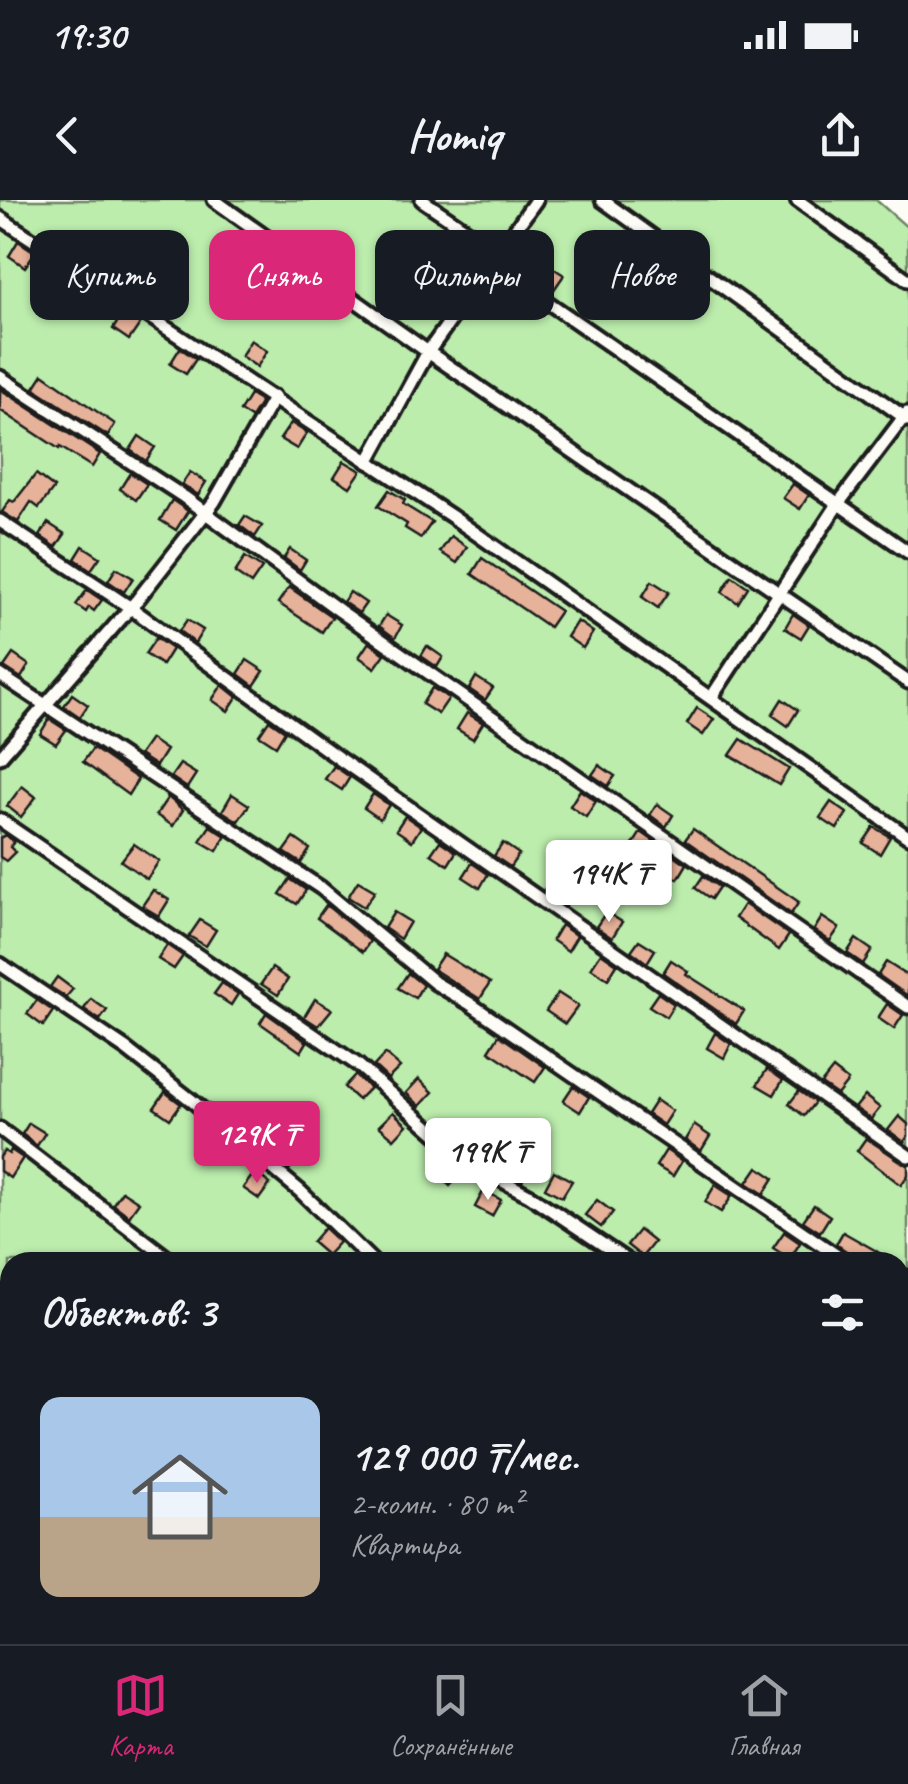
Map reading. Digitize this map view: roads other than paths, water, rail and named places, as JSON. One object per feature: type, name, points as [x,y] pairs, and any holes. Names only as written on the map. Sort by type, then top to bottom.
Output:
[{"type":"street","points":[[214,200],[908,682]]},
{"type":"street","points":[[422,200],[460,230]]},
{"type":"street","points":[[515,230],[536,200]]},
{"type":"street","points":[[602,200],[907,416],[838,504],[711,698]]},
{"type":"street","points":[[797,200],[908,280]]},
{"type":"street","points":[[0,218],[274,397],[908,837]]},
{"type":"street","points":[[554,300],[908,552]]},
{"type":"street","points":[[368,462],[428,352],[451,320]]},
{"type":"street","points":[[0,377],[184,497],[908,1008]]},
{"type":"street","points":[[0,756],[131,608],[205,514],[274,397]]},
{"type":"street","points":[[0,521],[131,608],[341,760],[908,1156]]},
{"type":"street","points":[[0,676],[321,888],[435,983],[470,1003],[831,1252]]},
{"type":"street","points":[[0,820],[358,1065],[469,1162],[529,1195],[614,1252]]},
{"type":"street","points":[[0,964],[190,1098],[300,1192],[363,1252]]},
{"type":"street","points":[[0,1129],[160,1252]]}]
